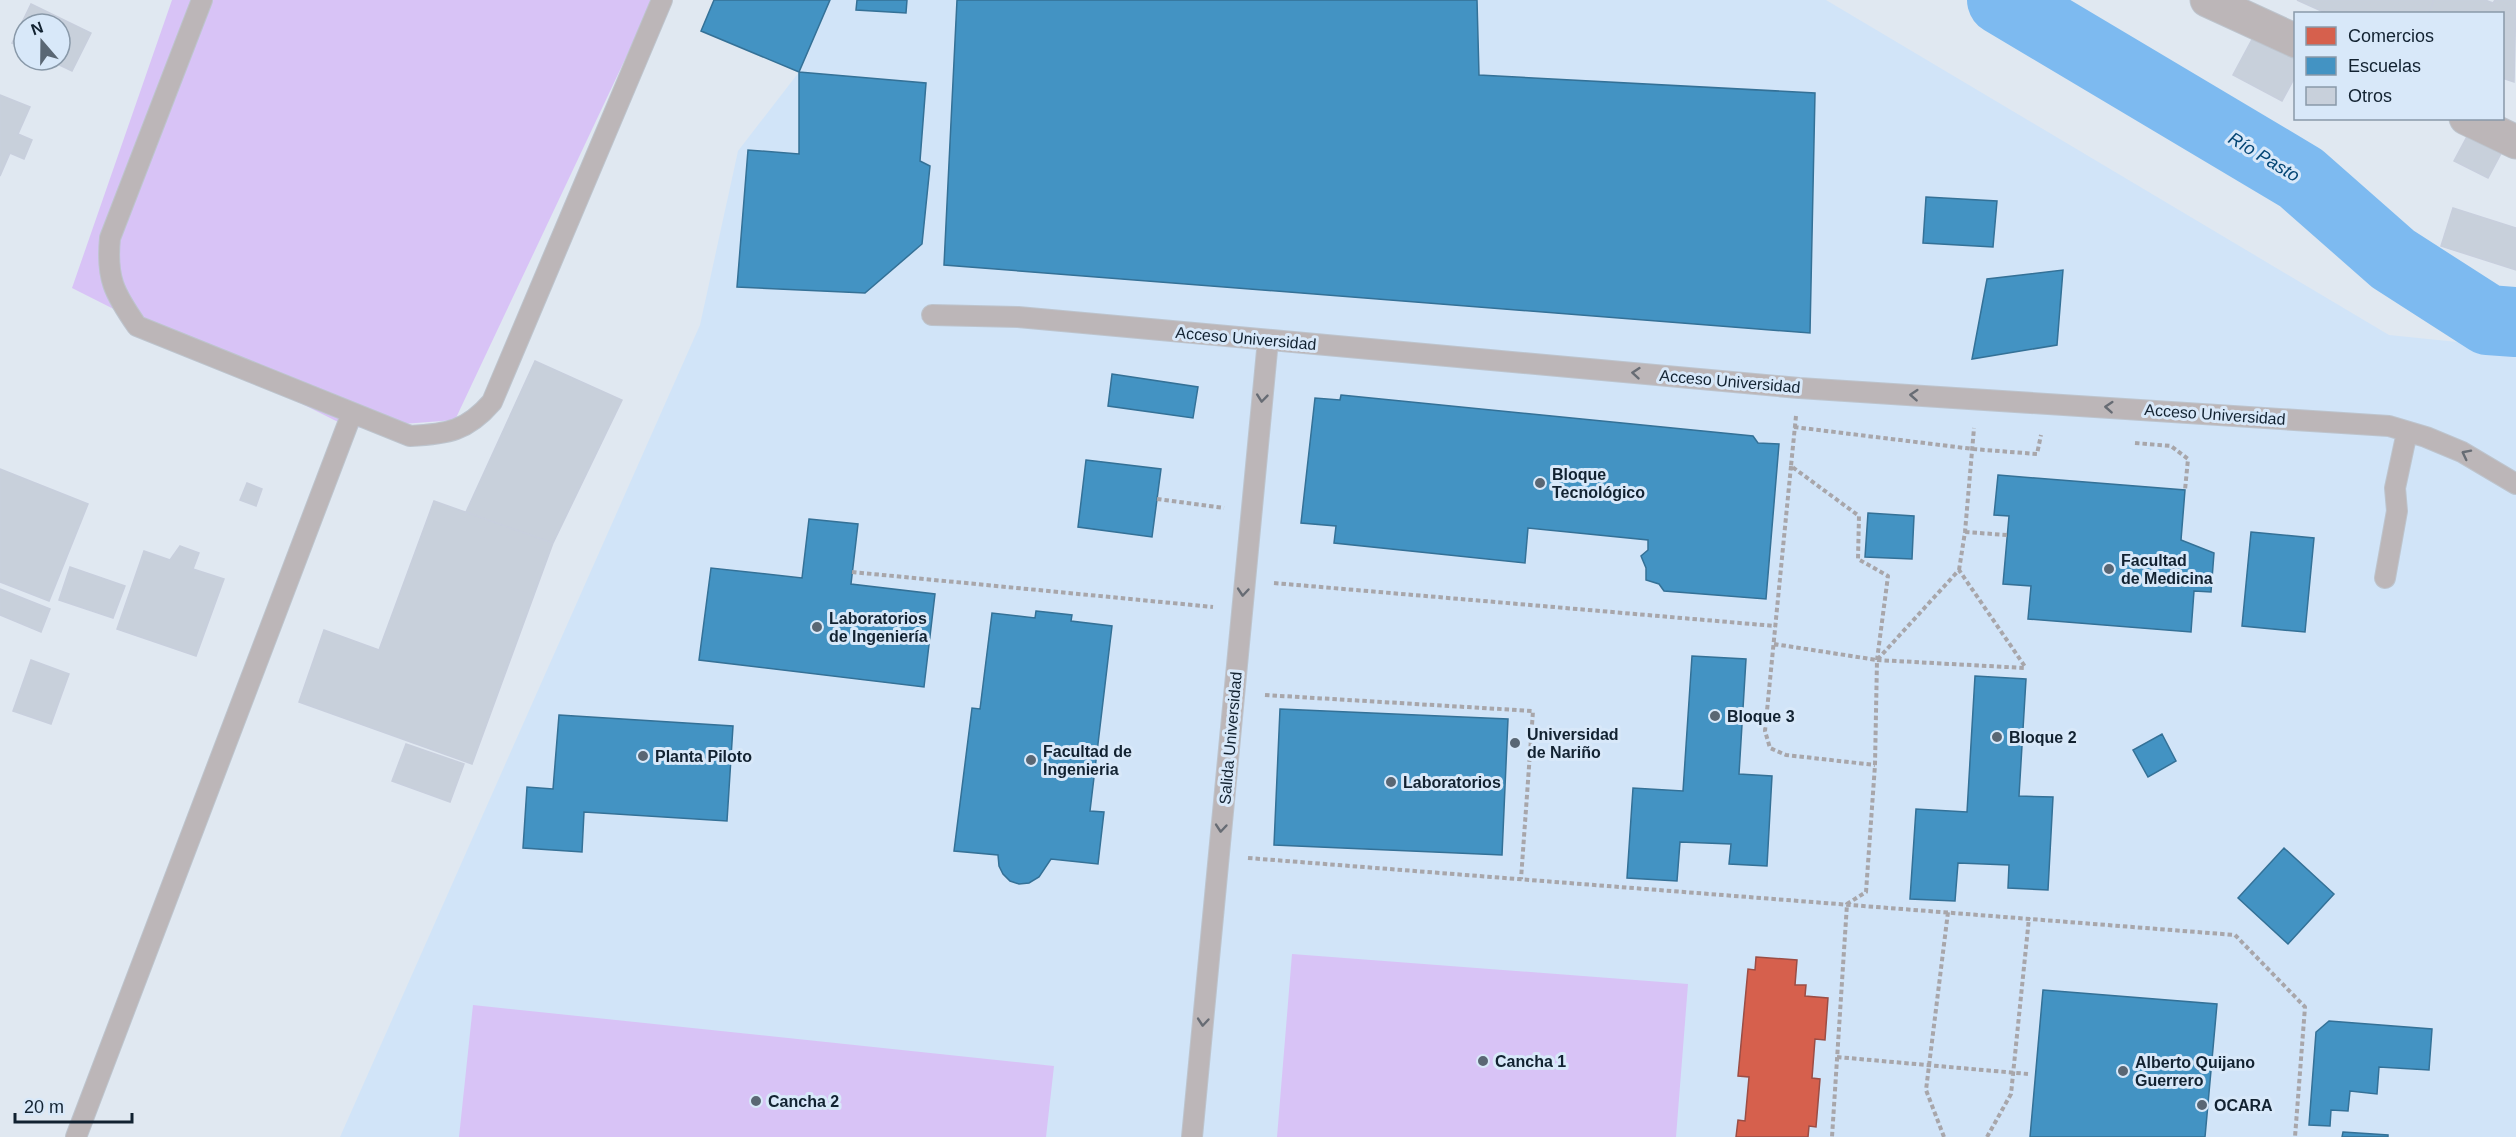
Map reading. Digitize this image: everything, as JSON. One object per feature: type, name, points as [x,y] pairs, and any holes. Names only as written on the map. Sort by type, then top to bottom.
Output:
[{"type":"street","points":[[2207,0],[2294,41]]},
{"type":"street","points":[[2470,120],[2516,142]]},
{"type":"lane","points":[[202,0],[110,238],[108,261],[112,285],[137,326],[410,436],[434,435],[457,430],[477,419],[492,402],[662,0]]},
{"type":"lane","name":"Acceso Universidad","points":[[932,315],[1017,316],[1799,388],[2389,426],[2426,437],[2462,452],[2516,484]]},
{"type":"lane","name":"Salida Universidad","points":[[1192,1137],[1268,340]]},
{"type":"lane","points":[[76,1137],[352,413]]},
{"type":"lane","points":[[2385,578],[2397,511],[2395,488],[2407,432]]},
{"type":"path","points":[[1799,388],[1765,731],[1770,748],[1786,755],[1875,765]]},
{"type":"path","points":[[1876,660],[1959,570],[1965,532],[1976,399]]},
{"type":"path","points":[[1794,427],[1973,449],[2037,454],[2040,435],[2052,436]]},
{"type":"path","points":[[2123,442],[2171,446],[2188,459],[2185,490]]},
{"type":"path","points":[[1791,466],[1859,516],[1858,559],[1888,576],[1876,660],[1875,765],[1866,892],[1847,904]]},
{"type":"path","points":[[1157,499],[1251,512]]},
{"type":"path","points":[[1965,532],[2007,535]]},
{"type":"path","points":[[1774,645],[1876,660],[2026,668],[1959,570]]},
{"type":"path","points":[[852,572],[1242,609]]},
{"type":"path","points":[[1244,580],[1775,626]]},
{"type":"path","points":[[1234,694],[1533,711],[1521,879]]},
{"type":"path","points":[[1218,855],[2235,935],[2305,1007],[2295,1137]]},
{"type":"path","points":[[1832,1137],[1847,904]]},
{"type":"path","points":[[1944,1137],[1926,1090],[1948,912]]},
{"type":"path","points":[[1987,1137],[2011,1094],[2029,918]]},
{"type":"path","points":[[1837,1058],[2028,1074]]},
{"type":"shaded area","points":[[172,0],[653,0],[455,420],[350,428],[72,288]]},
{"type":"shaded area","name":"Universidad de Nariño","points":[[830,0],[1826,0],[2389,335],[2516,348],[2516,1137],[340,1137],[700,325],[738,151],[799,72]]},
{"type":"shaded area","name":"Cancha 1","points":[[1292,954],[1688,984],[1676,1137],[1277,1137]]},
{"type":"shaded area","name":"Cancha 2","points":[[473,1005],[1054,1066],[1046,1137],[459,1137]]},
{"type":"building: Comercios","points":[[1756,957],[1797,960],[1795,985],[1806,985],[1805,996],[1828,998],[1825,1040],[1815,1039],[1812,1078],[1820,1079],[1816,1127],[1809,1126],[1808,1137],[1736,1137],[1738,1120],[1745,1121],[1749,1077],[1738,1076],[1748,969],[1755,970]]},
{"type":"building: Escuelas","points":[[714,0],[830,0],[799,72],[701,31]]},
{"type":"building: Escuelas","points":[[857,0],[907,0],[906,13],[856,10]]},
{"type":"building: Escuelas","points":[[957,0],[1477,0],[1479,75],[1815,93],[1810,333],[944,265]]},
{"type":"building: Escuelas","points":[[799,72],[926,83],[920,161],[930,166],[922,244],[865,293],[737,287],[748,150],[799,154]]},
{"type":"building: Escuelas","points":[[1926,197],[1997,201],[1993,247],[1923,243]]},
{"type":"building: Escuelas","points":[[2063,270],[2057,345],[1972,359],[1987,279]]},
{"type":"building: Escuelas","points":[[1112,374],[1198,387],[1193,418],[1108,406]]},
{"type":"building: Escuelas","name":"Bloque Tecnológico","points":[[1341,395],[1753,436],[1758,443],[1779,444],[1766,599],[1664,591],[1659,584],[1646,580],[1646,568],[1641,556],[1648,550],[1648,540],[1528,528],[1525,563],[1334,543],[1336,526],[1301,523],[1315,398],[1340,400]]},
{"type":"building: Escuelas","points":[[1086,460],[1161,469],[1152,537],[1078,527]]},
{"type":"building: Escuelas","name":"Facultad de Medicina","points":[[1998,475],[2185,490],[2181,540],[2214,553],[2211,592],[2194,591],[2191,632],[2028,619],[2031,586],[2003,584],[2009,516],[1994,515]]},
{"type":"building: Escuelas","points":[[1868,513],[1914,516],[1912,559],[1865,557]]},
{"type":"building: Escuelas","name":"Laboratorios de Ingeniería","points":[[809,519],[858,524],[851,584],[935,594],[924,687],[699,660],[711,568],[802,578]]},
{"type":"building: Escuelas","points":[[2251,532],[2314,538],[2305,632],[2242,626]]},
{"type":"building: Escuelas","name":"Facultad de Ingenieria","points":[[1036,611],[1072,615],[1071,621],[1112,626],[1090,811],[1104,812],[1098,864],[1051,859],[1039,877],[1029,883],[1019,884],[1010,881],[1003,874],[999,866],[998,855],[954,851],[972,708],[980,709],[992,613],[1035,618]]},
{"type":"building: Escuelas","name":"Bloque 3","points":[[1692,656],[1746,659],[1739,774],[1772,776],[1767,866],[1729,864],[1731,844],[1680,842],[1677,881],[1627,878],[1633,788],[1683,791]]},
{"type":"building: Escuelas","name":"Bloque 2","points":[[1975,676],[2026,679],[2019,796],[2053,797],[2048,890],[2008,888],[2009,865],[1958,863],[1955,901],[1910,899],[1916,809],[1967,812]]},
{"type":"building: Escuelas","name":"Laboratorios","points":[[1280,709],[1508,719],[1502,855],[1274,845]]},
{"type":"building: Escuelas","name":"Planta Piloto","points":[[559,715],[733,726],[727,821],[584,812],[582,852],[523,848],[527,787],[553,789]]},
{"type":"building: Escuelas","points":[[2162,734],[2176,761],[2148,777],[2133,750]]},
{"type":"building: Escuelas","points":[[2284,848],[2334,894],[2288,944],[2238,898]]},
{"type":"building: Escuelas","name":"Alberto Quijano Guerrero","points":[[2043,990],[2217,1004],[2205,1137],[2030,1137]]},
{"type":"building: Escuelas","points":[[2329,1021],[2432,1029],[2429,1070],[2379,1067],[2377,1094],[2350,1091],[2348,1111],[2331,1110],[2330,1126],[2309,1125],[2316,1032]]},
{"type":"building: Escuelas","points":[[2343,1132],[2388,1135],[2388,1137],[2342,1137]]},
{"type":"building: Otros","points":[[2297,0],[2434,0],[2430,12],[2324,12]]},
{"type":"building: Otros","points":[[2434,0],[2485,0],[2493,3],[2495,0],[2516,0],[2514,82],[2504,79],[2504,12],[2430,12]]},
{"type":"building: Otros","points":[[31,4],[48,12],[27,12]]},
{"type":"building: Otros","points":[[72,24],[91,33],[72,71]]},
{"type":"building: Otros","points":[[2256,32],[2294,52],[2294,79],[2282,101],[2233,75]]},
{"type":"building: Otros","points":[[0,95],[30,107],[18,134],[32,140],[24,159],[10,153],[0,176]]},
{"type":"building: Otros","points":[[2471,129],[2505,146],[2488,178],[2454,161]]},
{"type":"building: Otros","points":[[2453,208],[2516,228],[2516,270],[2441,246]]},
{"type":"building: Otros","points":[[535,361],[622,400],[553,543],[466,512]]},
{"type":"building: Otros","points":[[0,469],[88,504],[49,601],[0,582]]},
{"type":"building: Otros","points":[[247,483],[262,489],[256,506],[240,500]]},
{"type":"building: Otros","points":[[434,501],[553,543],[472,764],[299,702],[324,630],[379,650]]},
{"type":"building: Otros","points":[[180,546],[199,553],[193,569],[224,579],[196,656],[117,629],[144,551],[170,560]]},
{"type":"building: Otros","points":[[70,567],[125,586],[113,618],[59,600]]},
{"type":"building: Otros","points":[[0,589],[50,609],[41,632],[0,615]]},
{"type":"building: Otros","points":[[31,660],[69,674],[51,724],[13,711]]},
{"type":"building: Otros","points":[[406,744],[464,764],[450,802],[392,781]]},
{"type":"waterway","name":"Río Pasto","points":[[2002,0],[2301,178],[2393,259],[2488,320],[2516,322]]},
{"type":"place","name":"Bloque Tecnológico","points":[[1540,483]]},
{"type":"place","name":"Facultad de Medicina","points":[[2109,569]]},
{"type":"place","name":"Laboratorios de Ingeniería","points":[[817,627]]},
{"type":"place","name":"Bloque 3","points":[[1715,716]]},
{"type":"place","name":"Bloque 2","points":[[1997,737]]},
{"type":"place","name":"Universidad de Nariño","points":[[1515,743]]},
{"type":"place","name":"Planta Piloto","points":[[643,756]]},
{"type":"place","name":"Facultad de Ingenieria","points":[[1031,760]]},
{"type":"place","name":"Laboratorios","points":[[1391,782]]},
{"type":"place","name":"Cancha 1","points":[[1483,1061]]},
{"type":"place","name":"Alberto Quijano Guerrero","points":[[2123,1071]]},
{"type":"place","name":"Cancha 2","points":[[756,1101]]},
{"type":"place","name":"OCARA","points":[[2202,1105]]}]
